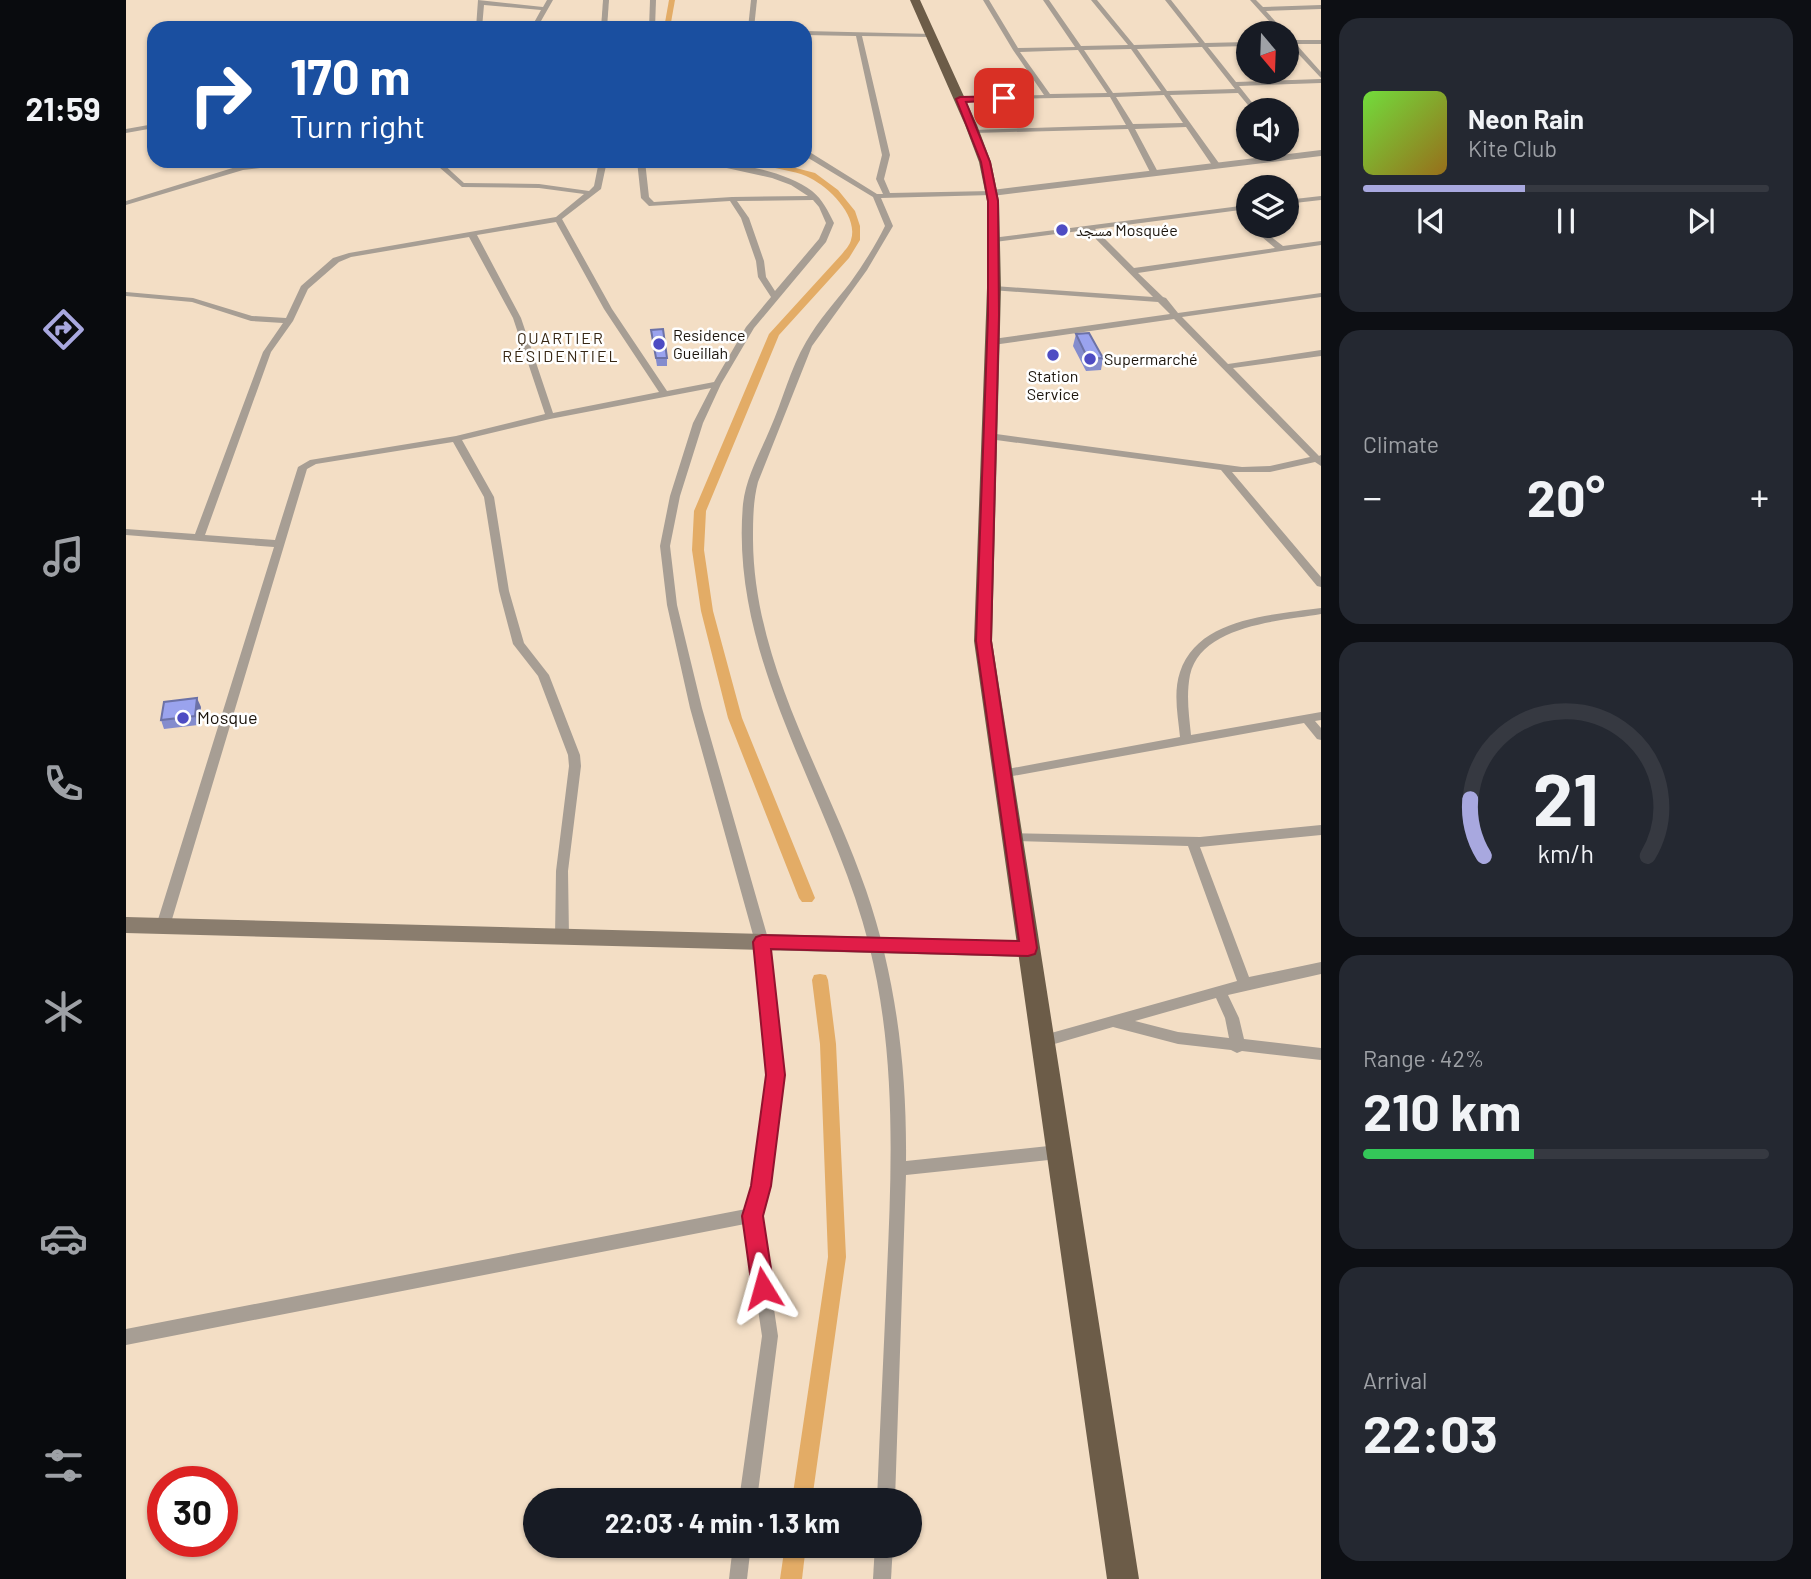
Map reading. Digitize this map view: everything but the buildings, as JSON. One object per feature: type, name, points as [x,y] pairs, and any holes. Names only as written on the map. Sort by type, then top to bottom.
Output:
[{"type":"highway","points":[[915,0],[974,131],[992,193],[995,240],[993,342],[983,641],[1123,1579]]},
{"type":"main road","points":[[126,925],[1028,948]]},
{"type":"street","points":[[538,21],[550,0]]},
{"type":"street","points":[[604,21],[606,0]]},
{"type":"street","points":[[652,21],[653,0]]},
{"type":"street","points":[[752,21],[754,0]]},
{"type":"street","points":[[986,0],[1048,96]]},
{"type":"street","points":[[1046,0],[1132,125],[1155,174]]},
{"type":"street","points":[[1094,0],[1132,46],[1217,166]]},
{"type":"street","points":[[1168,0],[1246,98]]},
{"type":"street","points":[[1253,0],[1272,21]]},
{"type":"street","points":[[480,21],[480,2],[545,9]]},
{"type":"street","points":[[1261,9],[1321,7]]},
{"type":"street","points":[[812,33],[931,35]]},
{"type":"street","points":[[858,33],[886,155],[880,178],[889,226],[874,258],[807,348],[778,423],[754,475],[748,502],[746,559],[758,634],[781,703],[851,862],[876,945],[894,1032],[898,1071],[900,1169],[887,1488]]},
{"type":"street","points":[[1299,41],[1321,41]]},
{"type":"street","points":[[1016,50],[1236,44]]},
{"type":"street","points":[[1299,52],[1321,75]]},
{"type":"street","points":[[960,99],[1164,93],[1321,81]]},
{"type":"street","points":[[974,131],[1186,125]]},
{"type":"street","points":[[126,131],[147,128]]},
{"type":"street","points":[[1299,153],[1321,153]]},
{"type":"street","points":[[812,157],[882,195],[992,193],[1244,161]]},
{"type":"street","points":[[126,203],[249,168]]},
{"type":"street","points":[[443,168],[461,185],[539,186],[590,193]]},
{"type":"street","points":[[198,539],[267,352],[289,321],[304,289],[336,260],[349,255],[558,219],[598,187],[602,168]]},
{"type":"street","points":[[642,168],[645,198],[652,204],[814,198]]},
{"type":"street","points":[[734,168],[783,178],[796,184],[814,198],[829,216],[829,231],[750,327],[717,384],[698,423],[676,496],[665,546],[672,605],[696,708],[762,942],[775,1075],[761,1186],[752,1216],[770,1336],[750,1488]]},
{"type":"street","points":[[1299,201],[1321,198]]},
{"type":"street","points":[[732,199],[745,218],[760,261],[762,277],[775,297]]},
{"type":"street","points":[[995,240],[1236,212]]},
{"type":"street","points":[[558,219],[608,309],[663,392]]},
{"type":"street","points":[[1089,228],[1319,459]]},
{"type":"street","points":[[472,234],[522,331],[550,416]]},
{"type":"street","points":[[1268,238],[1280,248]]},
{"type":"street","points":[[1132,271],[1321,243]]},
{"type":"street","points":[[994,288],[1163,300]]},
{"type":"street","points":[[126,294],[193,300],[251,318],[289,321]]},
{"type":"street","points":[[993,342],[1321,295]]},
{"type":"street","points":[[1225,367],[1320,354]]},
{"type":"street","points":[[163,926],[303,467],[456,439],[663,392],[717,384]]},
{"type":"street","points":[[989,436],[1225,469],[1257,471],[1319,459]]},
{"type":"street","points":[[456,439],[489,497],[504,591],[519,644],[543,676],[574,755],[575,766],[562,872],[562,937]]},
{"type":"street","points":[[1225,469],[1321,584]]},
{"type":"street","points":[[126,532],[281,544]]},
{"type":"street","points":[[1186,739],[1180,698],[1185,666],[1204,640],[1242,626],[1321,611]]},
{"type":"street","points":[[1002,774],[1066,765],[1186,739],[1321,716]]},
{"type":"street","points":[[1307,719],[1321,736]]},
{"type":"street","points":[[1012,836],[1192,841],[1321,830]]},
{"type":"street","points":[[1192,841],[1245,984]]},
{"type":"street","points":[[1044,1041],[1245,984],[1321,968]]},
{"type":"street","points":[[1219,991],[1233,1016],[1237,1047]]},
{"type":"street","points":[[1112,1021],[1178,1038],[1237,1047],[1321,1054]]},
{"type":"street","points":[[900,1169],[1058,1152]]},
{"type":"street","points":[[126,1337],[752,1216]]},
{"type":"street","points":[[738,1579],[740,1558]]},
{"type":"street","points":[[882,1579],[883,1558]]},
{"type":"waterway","points":[[668,21],[672,0]]},
{"type":"waterway","points":[[790,168],[812,175],[835,192],[851,211],[856,226],[856,240],[846,256],[774,334],[700,511],[698,550],[707,611],[735,718],[807,898]]},
{"type":"waterway","points":[[804,1488],[837,1257],[828,1044],[820,980]]},
{"type":"waterway","points":[[791,1579],[794,1558]]},
{"type":"place","name":"مسجد Mosquée","points":[[1062,230]]},
{"type":"place","name":"Residence Gueillah","points":[[659,344]]},
{"type":"place","name":"Station Service","points":[[1053,355]]},
{"type":"place","name":"Supermarché","points":[[1090,359]]},
{"type":"place","name":"Mosque","points":[[183,718]]},
{"type":"district","name":"QUARTIER RÉSIDENTIEL","points":[[561,347]]},
{"type":"route","points":[[763,1288],[752,1216],[761,1186],[775,1075],[762,942],[1028,948],[983,641],[995,240],[993,201],[985,162],[960,99],[1004,98]]}]
